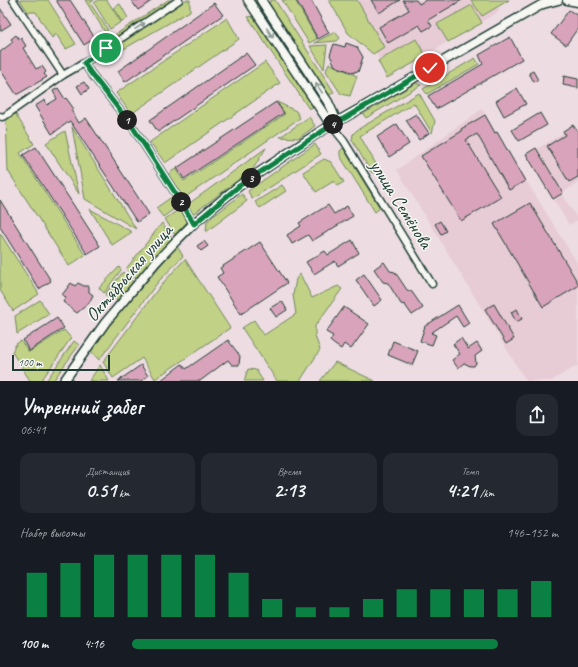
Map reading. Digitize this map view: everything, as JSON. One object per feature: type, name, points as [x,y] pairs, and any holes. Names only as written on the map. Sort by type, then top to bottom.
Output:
[{"type":"street","points":[[13,0],[63,75]]},
{"type":"street","points":[[1,117],[179,0]]},
{"type":"street","name":"улица Семёнова","points":[[248,0],[334,124],[432,284]]},
{"type":"street","name":"улица Семёнова","points":[[261,0],[328,102],[334,124]]},
{"type":"street","name":"Октябрьская улица","points":[[64,381],[105,323],[156,262],[180,236],[239,186],[334,124],[543,4],[558,0]]},
{"type":"street","points":[[567,0],[578,2]]},
{"type":"street","points":[[84,63],[132,126],[194,224]]},
{"type":"shaded area","points":[[347,0],[493,0],[500,11],[389,77]]},
{"type":"shaded area","points":[[482,109],[578,264],[578,365],[551,381],[526,381],[397,170]]},
{"type":"shaded area","points":[[575,126],[578,131],[578,183],[562,193],[578,220],[569,225],[527,155]]},
{"type":"green space","points":[[20,0],[48,0],[76,44],[66,49],[56,34],[52,38],[36,12],[28,12]]},
{"type":"green space","points":[[85,0],[94,0],[90,3],[108,30],[105,32]]},
{"type":"green space","points":[[98,0],[107,0],[121,22],[110,29],[94,3]]},
{"type":"green space","points":[[168,0],[174,0],[106,45],[104,42]]},
{"type":"green space","points":[[185,0],[190,0],[190,11],[122,50],[117,44]]},
{"type":"green space","points":[[253,0],[257,0],[323,100],[321,102]]},
{"type":"green space","points":[[275,0],[334,92],[327,97],[268,3]]},
{"type":"green space","points":[[282,0],[295,0],[317,39],[309,43]]},
{"type":"green space","points":[[329,0],[357,0],[384,47],[373,54],[348,33]]},
{"type":"green space","points":[[471,0],[509,0],[482,16]]},
{"type":"green space","points":[[120,4],[128,18],[122,22],[113,8]]},
{"type":"green space","points":[[472,5],[482,23],[448,42],[437,24]]},
{"type":"green space","points":[[258,15],[314,106],[309,109],[248,17]]},
{"type":"green space","points":[[227,18],[239,39],[131,114],[116,93]]},
{"type":"green space","points":[[335,32],[340,38],[337,41],[314,43]]},
{"type":"green space","points":[[416,39],[426,56],[387,78],[378,61]]},
{"type":"green space","points":[[327,45],[324,69],[310,46]]},
{"type":"green space","points":[[475,58],[479,64],[427,94],[423,89]]},
{"type":"green space","points":[[265,62],[280,83],[165,163],[150,142]]},
{"type":"green space","points":[[329,63],[357,76],[350,96],[341,94],[326,71]]},
{"type":"green space","points":[[416,83],[421,85],[366,118],[363,114]]},
{"type":"green space","points":[[419,93],[435,121],[432,133],[414,103],[360,136],[378,168],[376,172],[371,172],[352,140],[353,134],[357,130]]},
{"type":"green space","points":[[277,102],[296,111],[300,118],[181,200],[166,176],[175,169],[184,181],[285,114]]},
{"type":"green space","points":[[15,113],[34,144],[20,153],[85,255],[69,266],[8,171],[6,119]]},
{"type":"green space","points":[[309,117],[315,126],[299,138],[280,137]]},
{"type":"green space","points":[[72,127],[136,229],[85,199]]},
{"type":"green space","points":[[65,131],[79,194],[46,143]]},
{"type":"green space","points":[[315,144],[321,154],[252,199],[248,191]]},
{"type":"green space","points":[[266,148],[253,169],[193,214],[187,205]]},
{"type":"green space","points":[[343,148],[380,208],[375,212],[340,156],[340,151]]},
{"type":"green space","points":[[324,159],[331,162],[344,182],[337,186],[334,181],[316,192],[303,172]]},
{"type":"green space","points":[[282,185],[286,191],[260,208],[255,202]]},
{"type":"green space","points":[[242,194],[247,201],[206,232],[207,221]]},
{"type":"green space","points":[[173,196],[180,205],[163,217],[156,208]]},
{"type":"green space","points":[[181,208],[189,220],[175,235],[165,219]]},
{"type":"green space","points":[[90,209],[132,232],[112,245]]},
{"type":"green space","points":[[162,223],[172,238],[135,279],[126,269]]},
{"type":"green space","points":[[0,233],[39,294],[13,311],[0,290]]},
{"type":"green space","points":[[177,246],[183,256],[158,282],[99,360],[89,349]]},
{"type":"green space","points":[[185,259],[230,328],[155,379],[142,358],[113,378],[103,362],[161,285]]},
{"type":"green space","points":[[119,267],[121,270],[104,293],[99,288]]},
{"type":"green space","points":[[123,272],[133,282],[117,300],[111,295],[108,298],[105,294]]},
{"type":"green space","points":[[300,274],[312,298],[338,286],[342,289],[315,326],[315,336],[320,350],[300,381],[277,381],[242,328],[254,320],[264,335],[296,314],[293,295],[296,279]]},
{"type":"green space","points":[[40,300],[49,314],[17,334],[15,316]]},
{"type":"green space","points":[[64,330],[71,338],[41,381],[31,381],[12,352],[16,344],[21,341],[29,352]]},
{"type":"green space","points":[[74,341],[79,345],[53,381],[46,381]]},
{"type":"green space","points":[[335,362],[375,381],[320,381]]},
{"type":"green space","points":[[100,365],[109,381],[89,381]]},
{"type":"green space","points":[[248,369],[256,370],[263,381],[244,381]]},
{"type":"building","points":[[56,0],[70,0],[95,38],[84,45]]},
{"type":"building","points":[[131,0],[153,0],[138,10]]},
{"type":"building","points":[[296,0],[311,0],[329,33],[318,39]]},
{"type":"building","points":[[371,0],[400,0],[379,13]]},
{"type":"building","points":[[403,0],[416,0],[419,4],[426,0],[462,0],[428,20],[432,26],[423,31],[419,25],[388,43],[379,27],[409,10]]},
{"type":"building","points":[[214,3],[223,15],[125,82],[118,71]]},
{"type":"building","points":[[0,8],[11,24],[0,31]]},
{"type":"building","points":[[569,10],[578,16],[578,28],[566,45],[551,34]]},
{"type":"building","points":[[16,35],[19,39],[21,38],[26,46],[23,48],[36,69],[42,66],[46,72],[44,74],[47,77],[18,94],[16,94],[0,69],[0,52],[13,42],[11,39]]},
{"type":"building","points":[[510,37],[522,59],[436,109],[428,96],[483,64],[479,55]]},
{"type":"building","points":[[346,43],[357,47],[363,57],[358,72],[355,71],[354,73],[335,66],[330,55],[334,44],[345,47]]},
{"type":"building","points":[[246,53],[255,65],[158,132],[150,120]]},
{"type":"building","points":[[533,71],[538,80],[534,82],[529,73]]},
{"type":"building","points":[[564,76],[578,79],[578,88],[563,85]]},
{"type":"building","points":[[84,82],[89,89],[82,94],[77,86]]},
{"type":"building","points":[[58,88],[74,109],[71,110],[79,123],[86,118],[149,214],[137,222],[70,121],[52,134],[35,106],[45,100],[47,105],[57,99],[53,91]]},
{"type":"building","points":[[517,88],[526,104],[504,116],[496,101]]},
{"type":"building","points":[[276,102],[284,113],[184,179],[177,168]]},
{"type":"building","points":[[540,113],[547,125],[519,141],[512,130]]},
{"type":"building","points":[[416,114],[429,133],[419,140],[406,120]]},
{"type":"building","points":[[485,115],[495,133],[497,132],[525,181],[509,190],[477,134],[466,140],[501,197],[461,221],[421,156]]},
{"type":"building","points":[[397,124],[409,144],[389,157],[377,137]]},
{"type":"building","points":[[573,125],[578,132],[578,177],[569,182],[547,146],[565,135],[563,131]]},
{"type":"building","points":[[36,147],[100,246],[87,254],[23,155]]},
{"type":"building","points":[[536,148],[563,193],[553,199],[526,154]]},
{"type":"building","points":[[0,200],[51,281],[39,289],[0,227]]},
{"type":"building","points":[[530,203],[578,283],[578,286],[543,307],[494,224]]},
{"type":"building","points":[[328,205],[334,214],[347,206],[353,216],[312,241],[308,235],[292,244],[287,235],[301,226],[299,223]]},
{"type":"building","points":[[440,221],[446,231],[441,234],[435,224]]},
{"type":"building","points":[[352,240],[359,253],[338,266],[335,261],[314,274],[306,262],[325,251],[328,255]]},
{"type":"building","points":[[204,241],[208,246],[201,251],[197,246]]},
{"type":"building","points":[[260,242],[287,283],[241,314],[217,277],[223,273],[220,268]]},
{"type":"building","points":[[384,262],[390,271],[395,272],[407,290],[412,292],[423,308],[412,315],[405,305],[401,304],[388,283],[383,282],[374,269]]},
{"type":"building","points":[[364,274],[382,300],[374,306],[356,280]]},
{"type":"building","points":[[71,283],[75,286],[78,283],[84,286],[89,286],[89,292],[93,295],[89,303],[77,313],[63,302],[66,297],[62,295]]},
{"type":"building","points":[[282,301],[287,310],[276,317],[270,308]]},
{"type":"building","points":[[494,304],[514,339],[506,344],[485,309]]},
{"type":"building","points":[[458,305],[469,323],[463,327],[456,316],[431,333],[436,335],[432,345],[420,341],[425,326]]},
{"type":"building","points":[[344,307],[369,324],[351,349],[344,344],[341,349],[335,345],[330,341],[333,336],[326,332]]},
{"type":"building","points":[[517,309],[522,319],[516,322],[511,312]]},
{"type":"building","points":[[57,318],[64,328],[29,351],[23,340]]},
{"type":"building","points":[[461,338],[468,349],[477,343],[482,351],[475,356],[476,363],[474,366],[464,363],[458,368],[452,360],[460,354],[453,344]]},
{"type":"building","points":[[228,340],[240,356],[239,365],[232,365],[228,360],[200,381],[160,381],[182,364],[186,369]]},
{"type":"building","points":[[393,341],[418,351],[412,365],[388,355]]},
{"type":"building","points":[[141,365],[148,376],[141,381],[118,381]]},
{"type":"route","points":[[106,48],[84,63],[132,126],[194,224],[239,186],[321,132],[430,68]]}]
